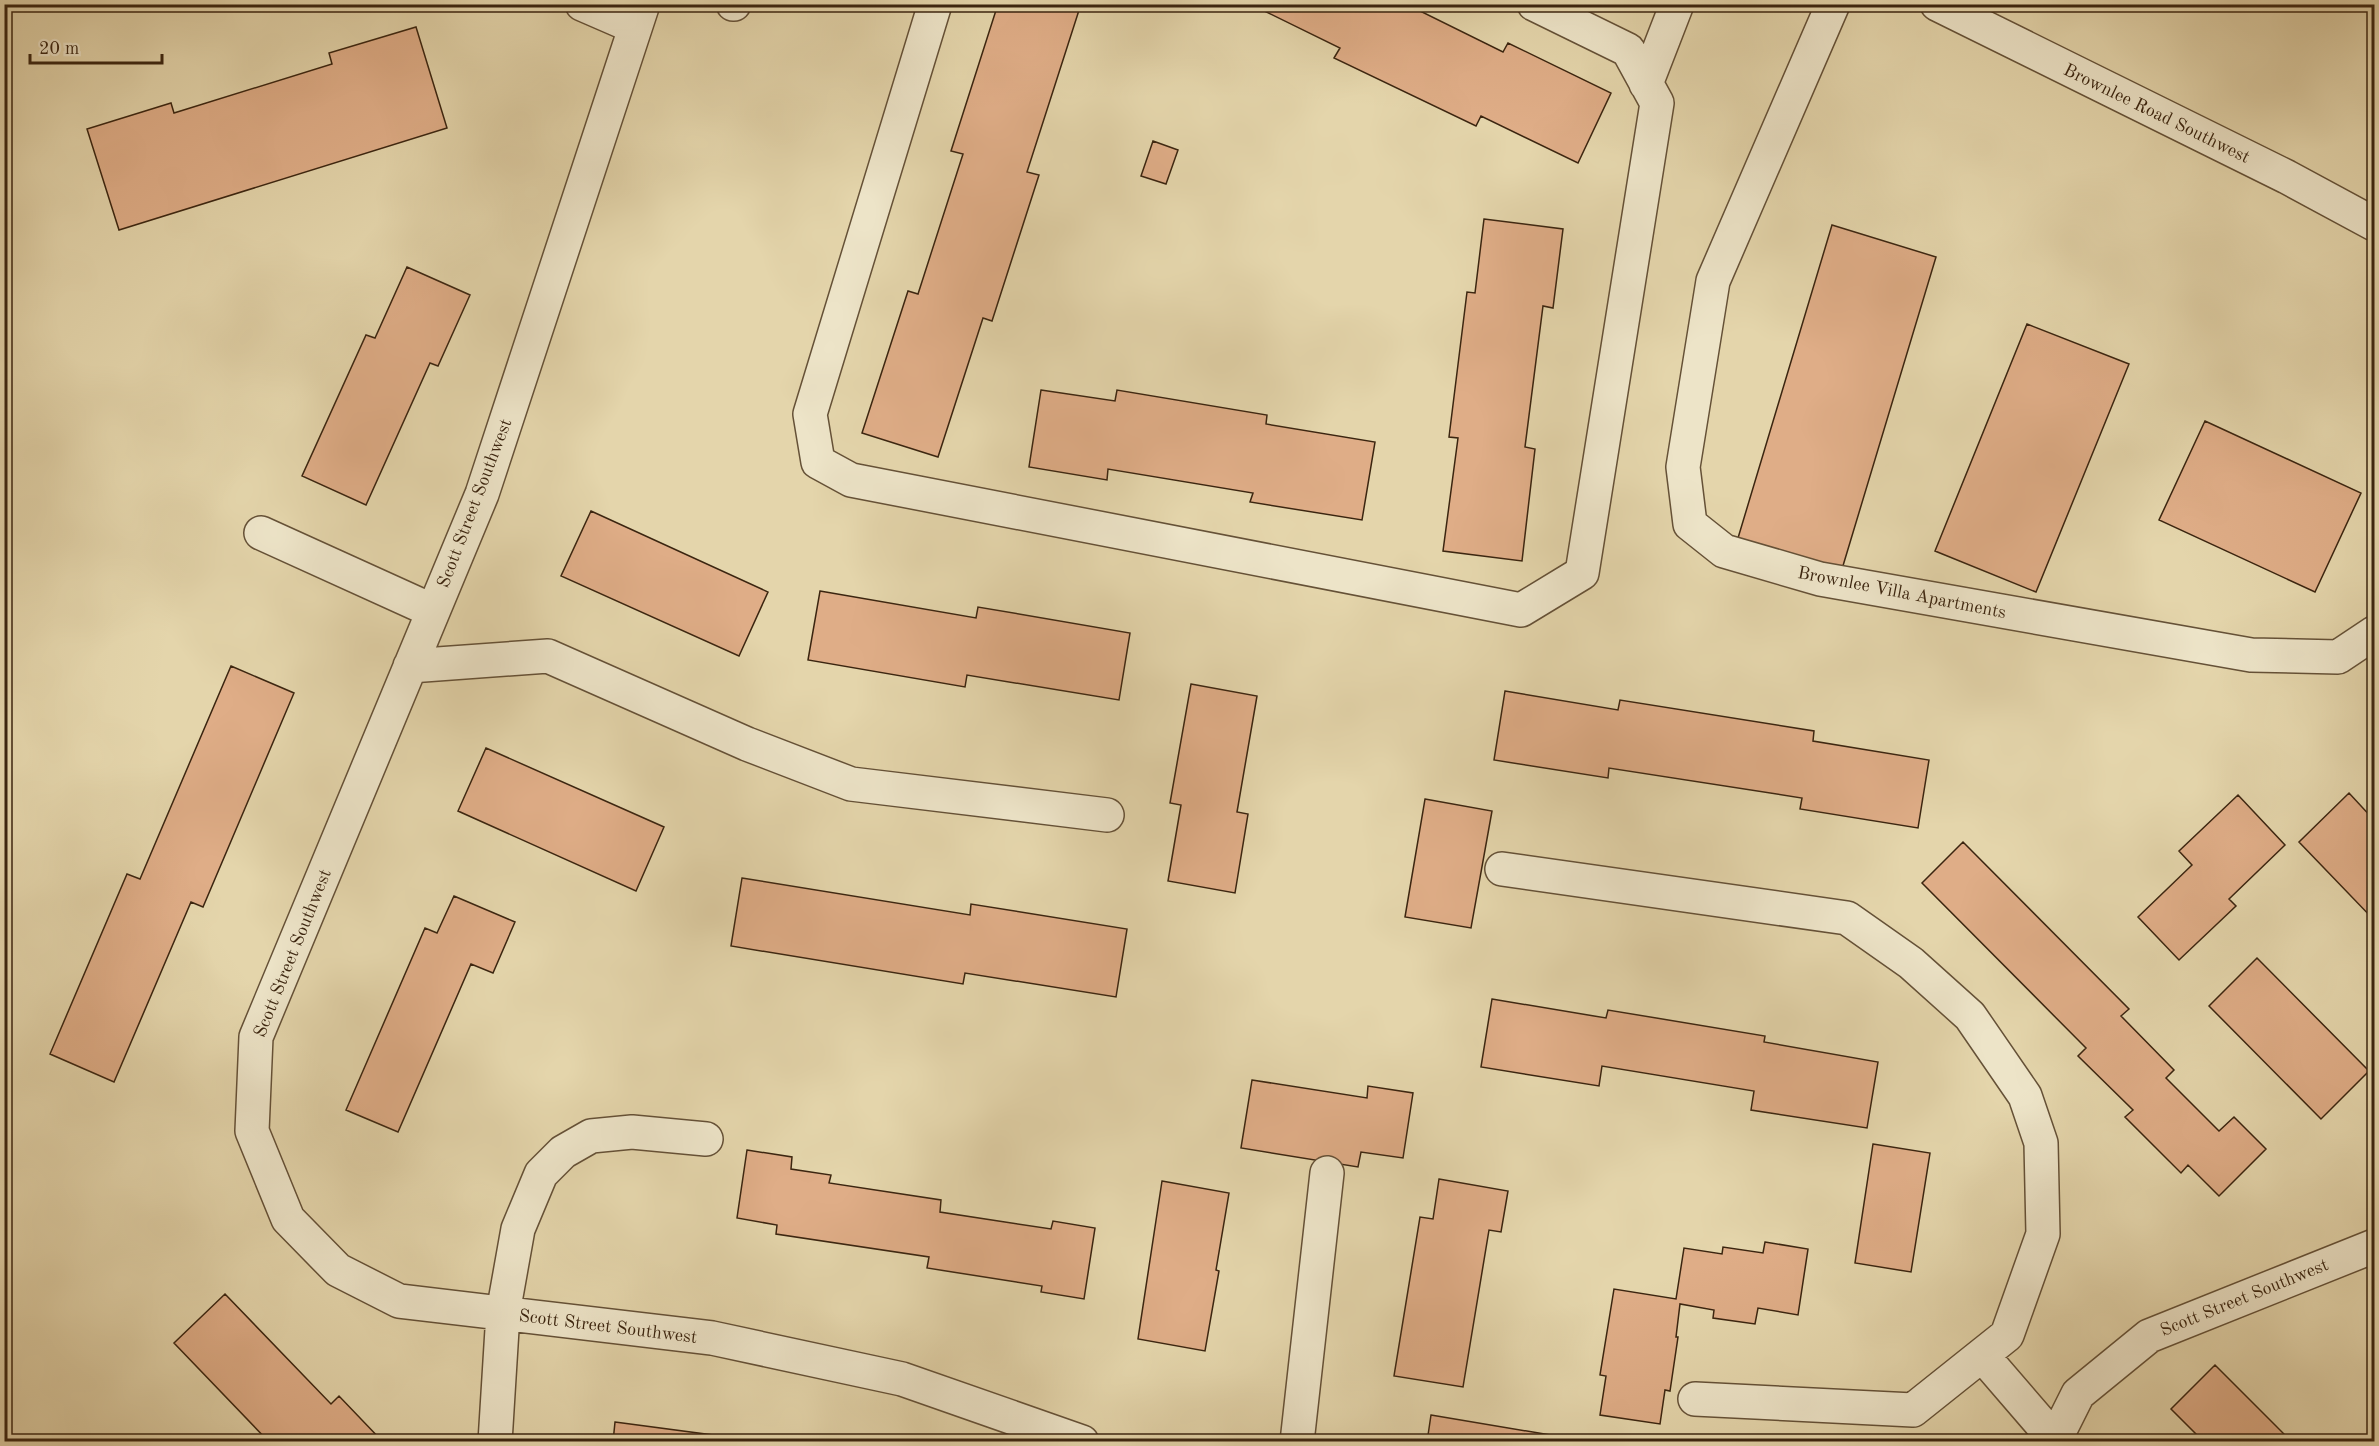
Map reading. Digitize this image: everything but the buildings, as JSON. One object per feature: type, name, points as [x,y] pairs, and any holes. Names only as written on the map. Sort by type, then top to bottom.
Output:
[{"type":"street","points":[[582,4],[639,16]]},
{"type":"street","points":[[934,4],[810,414],[818,462],[851,480],[1521,610],[1582,573],[1657,103],[1628,50],[1534,4]]},
{"type":"street","points":[[1647,84],[1677,4]]},
{"type":"street","name":"Brownlee Villa Apartments","points":[[1833,4],[1713,281],[1683,467],[1690,524],[1724,551],[1820,579],[2251,655],[2338,657],[2374,633]]},
{"type":"street","name":"Brownlee Road Southwest","points":[[1937,4],[2287,177],[2374,224]]},
{"type":"street","name":"Scott Street Southwest","points":[[639,16],[482,494],[256,1036],[252,1131],[288,1219],[338,1270],[399,1301],[712,1338],[902,1379],[1082,1442]]},
{"type":"street","points":[[261,533],[433,611]]},
{"type":"street","points":[[410,666],[548,656],[747,744],[851,784],[1107,815]]},
{"type":"street","points":[[1502,868],[1846,918],[1911,963],[1970,1016],[2025,1096],[2041,1143],[2043,1234],[2007,1335],[1913,1410],[1695,1399]]},
{"type":"street","points":[[495,1442],[504,1313],[518,1229],[541,1174],[563,1152],[591,1136],[632,1132],[706,1139]]},
{"type":"street","points":[[1297,1442],[1327,1173]]},
{"type":"street","name":"Scott Street Southwest","points":[[2056,1441],[2078,1395],[2149,1336],[2374,1246]]},
{"type":"street","points":[[1982,1355],[2056,1441]]}]
